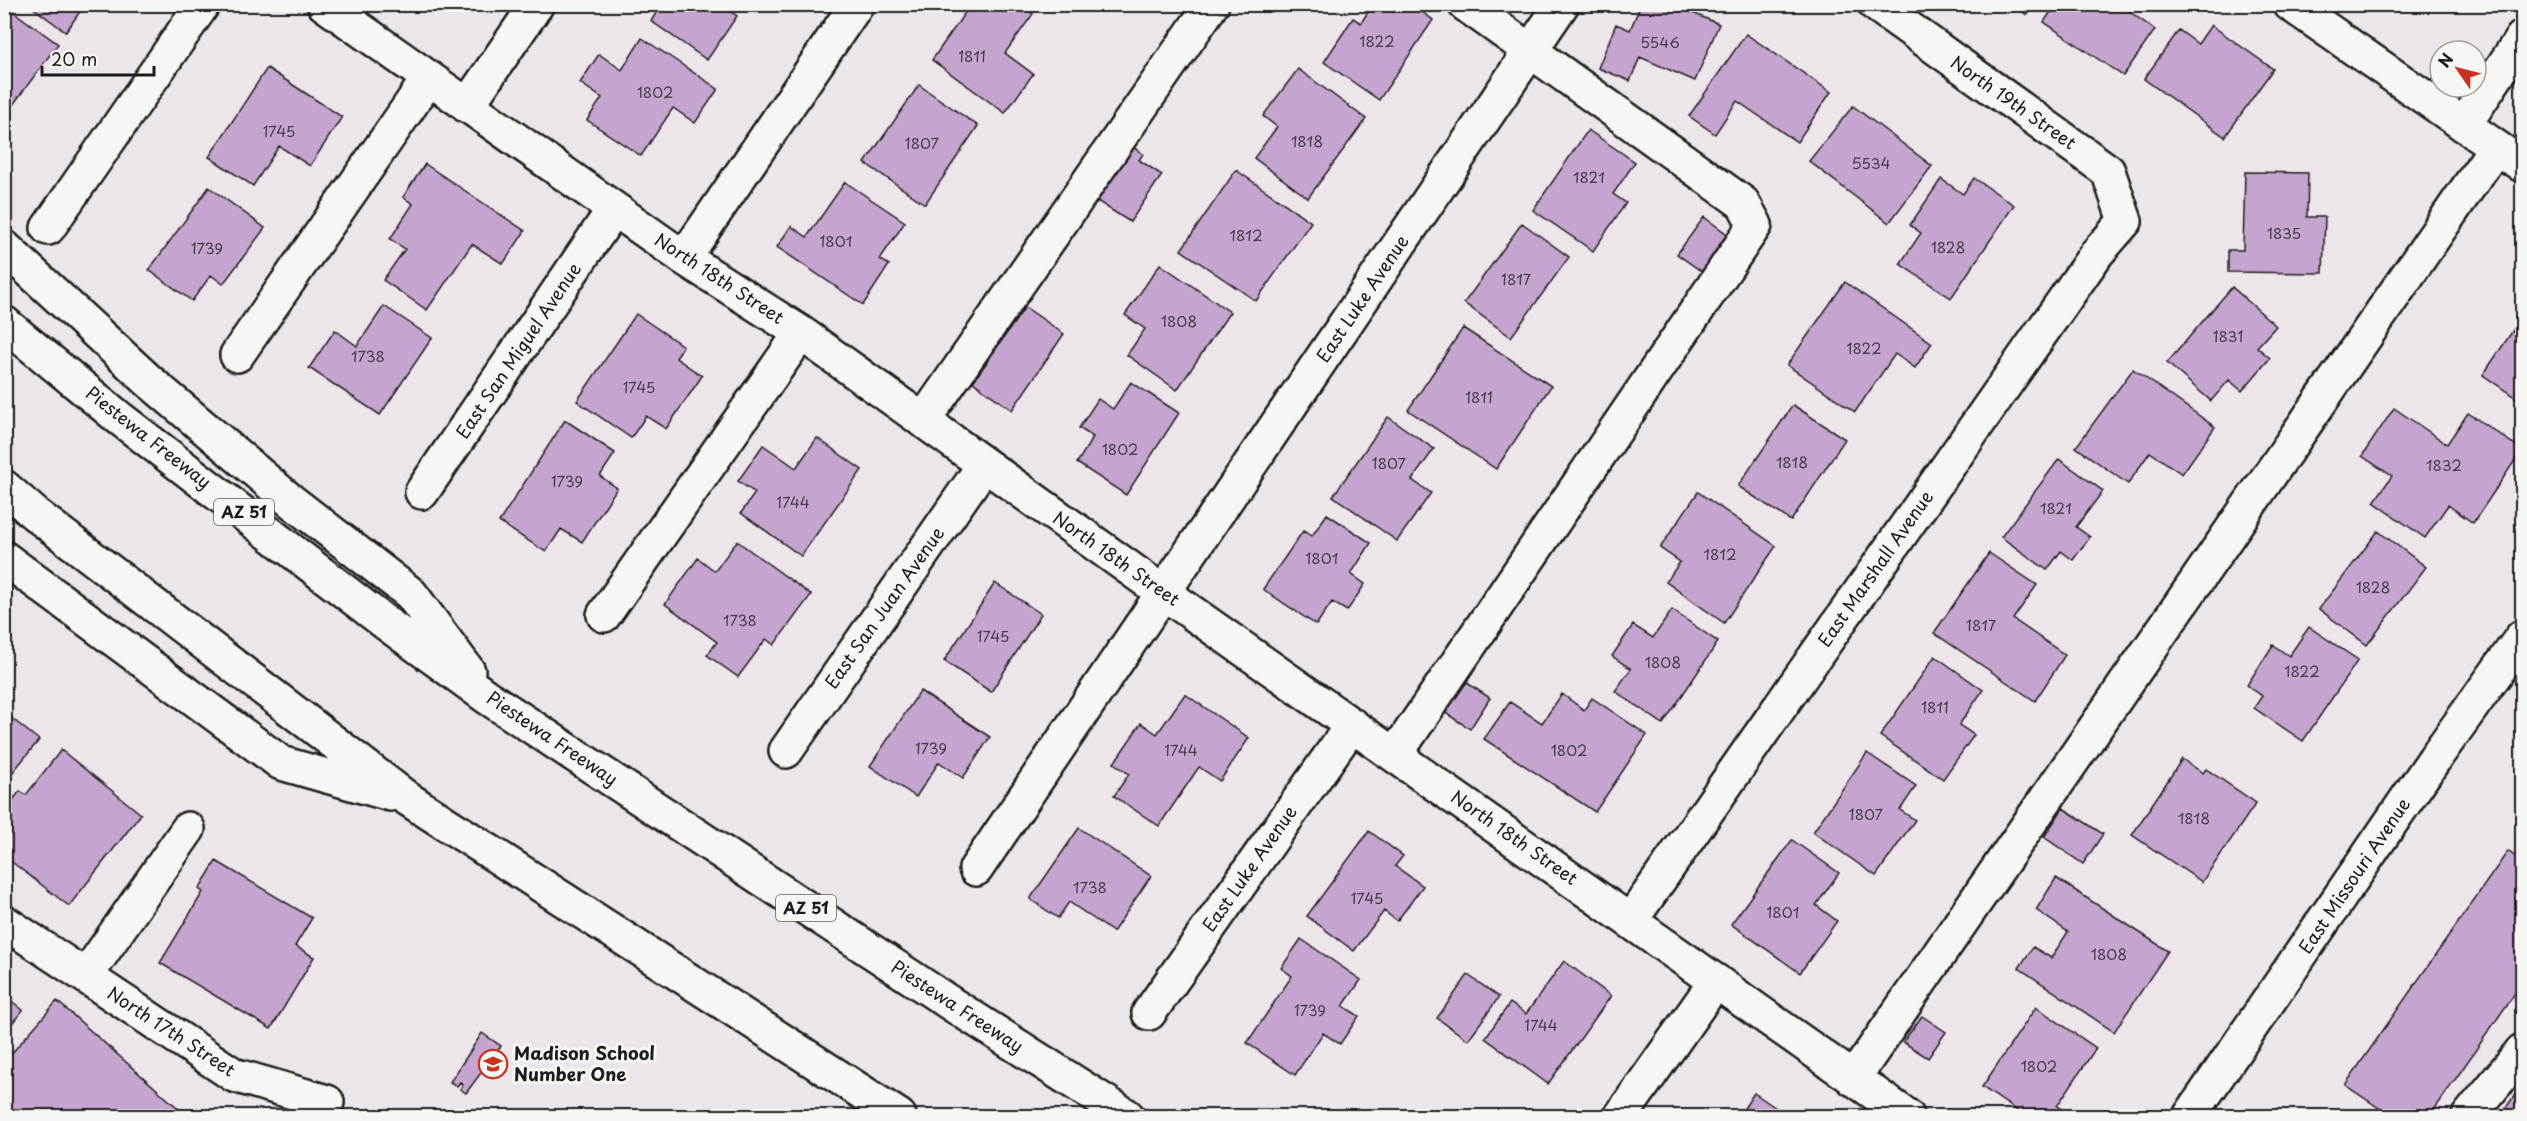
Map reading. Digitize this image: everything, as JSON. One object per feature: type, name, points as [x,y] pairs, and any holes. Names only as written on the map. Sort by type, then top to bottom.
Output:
[{"type":"main road","points":[[48,228],[203,4]]},
{"type":"main road","name":"North 18th Street","points":[[324,4],[684,258],[801,333],[1164,594],[1907,1116]]},
{"type":"main road","points":[[467,106],[537,4]]},
{"type":"main road","points":[[684,258],[857,4]]},
{"type":"main road","points":[[923,421],[1212,4]]},
{"type":"main road","points":[[1395,755],[1755,225],[1743,203],[1465,4]]},
{"type":"main road","name":"East Luke Avenue","points":[[976,868],[1562,4]]},
{"type":"main road","name":"North 19th Street","points":[[1875,4],[2108,171],[2125,221]]},
{"type":"main road","points":[[2290,4],[2523,165]]},
{"type":"main road","points":[[2464,125],[2523,38]]},
{"type":"main road","points":[[237,355],[429,78]]},
{"type":"main road","points":[[1853,1079],[2496,147]]},
{"type":"main road","name":"East San Miguel Avenue","points":[[422,492],[614,209]]},
{"type":"main road","name":"East Marshall Avenue","points":[[1631,920],[2097,253],[2125,221]]},
{"type":"main road","points":[[4,247],[175,403],[291,501],[411,594],[487,697]]},
{"type":"main road","name":"Piestewa Freeway","points":[[4,323],[118,417],[387,624],[487,697],[1127,1116]]},
{"type":"main road","points":[[604,615],[801,333]]},
{"type":"main road","name":"East San Juan Avenue","points":[[786,751],[984,465]]},
{"type":"main road","points":[[4,487],[35,514],[408,799],[899,1116]]},
{"type":"main road","points":[[4,558],[281,763],[408,799]]},
{"type":"main road","name":"East Missouri Avenue","points":[[2190,1116],[2435,758],[2523,637]]},
{"type":"main road","name":"East Luke Avenue","points":[[1149,1013],[1352,724]]},
{"type":"main road","name":"North 17th Street","points":[[86,976],[188,829]]},
{"type":"main road","name":"North 17th Street","points":[[4,922],[234,1075],[327,1102]]},
{"type":"main road","points":[[1621,1116],[1716,981]]},
{"type":"main road","points":[[2469,1116],[2523,1051]]},
{"type":"building","points":[[28,4],[85,4],[66,32]]},
{"type":"building","points":[[662,4],[730,4],[727,9],[737,16],[707,60],[651,21]]},
{"type":"building","points":[[971,4],[1020,4],[1033,14],[1005,53],[1033,74],[1005,113],[932,60]]},
{"type":"building","points":[[1373,4],[1411,4],[1433,20],[1379,100],[1324,62],[1353,18],[1361,23]]},
{"type":"building","points":[[1641,4],[1671,4],[1719,24],[1695,81],[1640,57],[1630,81],[1598,68],[1616,24],[1630,30]]},
{"type":"building","points":[[2012,4],[2034,4],[2027,15]]},
{"type":"building","points":[[2056,4],[2119,4],[2155,30],[2123,76],[2044,22]]},
{"type":"building","points":[[4,5],[58,44],[4,117]]},
{"type":"building","points":[[2211,25],[2273,69],[2225,137],[2144,79],[2179,30],[2198,44]]},
{"type":"building","points":[[1746,34],[1831,92],[1797,142],[1737,101],[1715,134],[1689,116]]},
{"type":"building","points":[[642,38],[718,89],[695,123],[673,108],[641,156],[587,120],[602,98],[580,83],[599,54],[622,70]]},
{"type":"building","points":[[267,68],[342,117],[310,166],[279,146],[253,186],[209,157]]},
{"type":"building","points":[[1298,69],[1366,119],[1308,198],[1254,158],[1277,127],[1263,116]]},
{"type":"building","points":[[919,85],[978,126],[925,204],[865,163]]},
{"type":"building","points":[[1853,106],[1932,166],[1889,223],[1809,161]]},
{"type":"building","points":[[1588,130],[1635,162],[1613,194],[1626,203],[1593,251],[1533,210]]},
{"type":"building","points":[[1133,147],[1143,154],[1139,160],[1162,175],[1130,222],[1097,201]]},
{"type":"building","points":[[425,164],[525,231],[503,264],[472,244],[427,310],[383,280],[405,249],[390,239],[413,204],[403,197]]},
{"type":"building","points":[[1236,170],[1311,222],[1256,301],[1181,250]]},
{"type":"building","points":[[2245,172],[2308,173],[2307,217],[2325,217],[2323,273],[2228,272],[2228,250],[2243,250]]},
{"type":"building","points":[[1974,178],[2014,205],[1951,298],[1900,264],[1921,233],[1910,225],[1941,179],[1963,194]]},
{"type":"building","points":[[845,182],[905,222],[880,259],[889,265],[863,305],[777,247],[791,226],[807,237]]},
{"type":"building","points":[[209,187],[265,228],[223,284],[211,275],[192,301],[149,270]]},
{"type":"building","points":[[1704,217],[1734,239],[1708,276],[1677,254]]},
{"type":"building","points":[[1522,223],[1569,257],[1511,337],[1464,303]]},
{"type":"building","points":[[1160,264],[1230,312],[1177,390],[1127,355],[1145,329],[1125,315]]},
{"type":"building","points":[[1845,282],[1932,343],[1915,368],[1895,354],[1855,412],[1787,365]]},
{"type":"building","points":[[2232,287],[2276,326],[2257,347],[2270,358],[2242,391],[2229,380],[2211,401],[2167,363]]},
{"type":"building","points":[[384,306],[432,338],[380,415],[309,368],[335,330],[357,346]]},
{"type":"building","points":[[1025,307],[1064,334],[1012,410],[973,382]]},
{"type":"building","points":[[636,314],[683,346],[676,358],[702,376],[666,429],[646,416],[631,438],[577,401]]},
{"type":"building","points":[[2522,317],[2522,402],[2483,375]]},
{"type":"building","points":[[1463,328],[1551,386],[1496,469],[1408,410]]},
{"type":"building","points":[[2133,369],[2215,427],[2182,474],[2150,452],[2128,484],[2076,447]]},
{"type":"building","points":[[1131,382],[1179,413],[1126,495],[1077,463],[1093,437],[1079,428],[1098,399],[1113,409]]},
{"type":"building","points":[[1793,405],[1845,439],[1791,521],[1738,486]]},
{"type":"building","points":[[2394,408],[2447,444],[2468,413],[2522,450],[2473,523],[2448,505],[2425,538],[2374,502],[2392,476],[2362,456]]},
{"type":"building","points":[[1388,417],[1434,449],[1412,480],[1431,493],[1397,541],[1333,496]]},
{"type":"building","points":[[565,420],[615,453],[600,476],[617,488],[582,542],[561,529],[546,552],[499,522]]},
{"type":"building","points":[[817,438],[862,470],[801,556],[741,513],[755,493],[738,481],[763,445],[796,468]]},
{"type":"building","points":[[2059,459],[2103,491],[2076,527],[2090,537],[2073,560],[2061,551],[2047,570],[2001,537]]},
{"type":"building","points":[[1698,492],[1776,546],[1724,623],[1666,582],[1680,562],[1660,548]]},
{"type":"building","points":[[1327,514],[1371,543],[1351,574],[1365,584],[1347,611],[1332,602],[1316,625],[1263,589],[1303,531],[1312,536]]},
{"type":"building","points":[[2378,531],[2426,567],[2367,645],[2319,609]]},
{"type":"building","points":[[737,541],[811,595],[774,645],[766,639],[738,677],[707,655],[717,642],[665,604],[698,558],[715,571]]},
{"type":"building","points":[[1989,553],[2037,585],[2013,619],[2065,655],[2035,701],[1934,633]]},
{"type":"building","points":[[995,583],[1041,614],[991,692],[944,661]]},
{"type":"building","points":[[1672,610],[1718,642],[1663,724],[1615,691],[1631,669],[1612,656],[1633,625],[1653,638]]},
{"type":"building","points":[[2309,627],[2358,660],[2303,741],[2254,708],[2262,696],[2247,685],[2273,645],[2289,656]]},
{"type":"building","points":[[1935,656],[1983,690],[1959,725],[1974,735],[1943,779],[1880,736]]},
{"type":"building","points":[[1464,681],[1490,698],[1470,729],[1444,712]]},
{"type":"building","points":[[920,691],[990,737],[963,778],[939,762],[916,797],[870,766]]},
{"type":"building","points":[[1185,694],[1249,738],[1220,781],[1199,767],[1159,826],[1114,796],[1129,774],[1114,763],[1141,723],[1157,734]]},
{"type":"building","points":[[1562,694],[1584,710],[1592,698],[1647,735],[1595,812],[1484,739],[1510,702],[1542,723]]},
{"type":"building","points":[[10,717],[39,740],[4,783],[4,724]]},
{"type":"building","points":[[61,750],[141,814],[69,906],[4,856],[4,811],[20,791],[26,795]]},
{"type":"building","points":[[1867,753],[1916,786],[1900,810],[1915,820],[1876,876],[1813,832]]},
{"type":"building","points":[[2182,759],[2203,773],[2206,769],[2256,803],[2202,882],[2132,835]]},
{"type":"building","points":[[2063,808],[2103,834],[2083,864],[2044,837]]},
{"type":"building","points":[[1079,828],[1151,876],[1113,932],[1069,902],[1058,918],[1030,899]]},
{"type":"building","points":[[1369,831],[1403,856],[1395,866],[1423,886],[1397,921],[1384,911],[1354,951],[1307,916]]},
{"type":"building","points":[[1792,840],[1839,873],[1816,905],[1837,921],[1800,973],[1731,924]]},
{"type":"building","points":[[2508,851],[2522,862],[2522,983],[2430,1116],[2391,1116],[2345,1085]]},
{"type":"building","points":[[216,861],[312,918],[295,946],[314,957],[271,1029],[160,963],[203,892],[199,889]]},
{"type":"building","points":[[2056,878],[2168,951],[2114,1032],[2019,968],[2033,947],[2051,958],[2068,932],[2036,910]]},
{"type":"building","points":[[1301,939],[1361,980],[1343,1006],[1359,1016],[1340,1044],[1323,1033],[1295,1075],[1247,1043],[1292,976],[1281,968]]},
{"type":"building","points":[[1564,961],[1611,996],[1548,1084],[1485,1038],[1510,1003],[1526,1014]]},
{"type":"building","points":[[1468,975],[1499,997],[1468,1040],[1437,1018]]},
{"type":"building","points":[[4,995],[23,1010],[4,1033]]},
{"type":"building","points":[[57,1001],[187,1116],[4,1116],[4,1062]]},
{"type":"building","points":[[2036,1007],[2096,1048],[2057,1106],[2069,1114],[2067,1116],[2025,1116],[1982,1087]]},
{"type":"building","points":[[1922,1016],[1946,1032],[1928,1058],[1903,1042]]},
{"type":"building","points":[[482,1033],[501,1046],[466,1093],[460,1089],[463,1085],[460,1082],[457,1086],[450,1082]]},
{"type":"building","points":[[2522,1085],[2522,1116],[2500,1116]]},
{"type":"building","points":[[1754,1093],[1788,1116],[1739,1116]]},
{"type":"place","name":"Madison School Number One","points":[[493,1064]]}]
